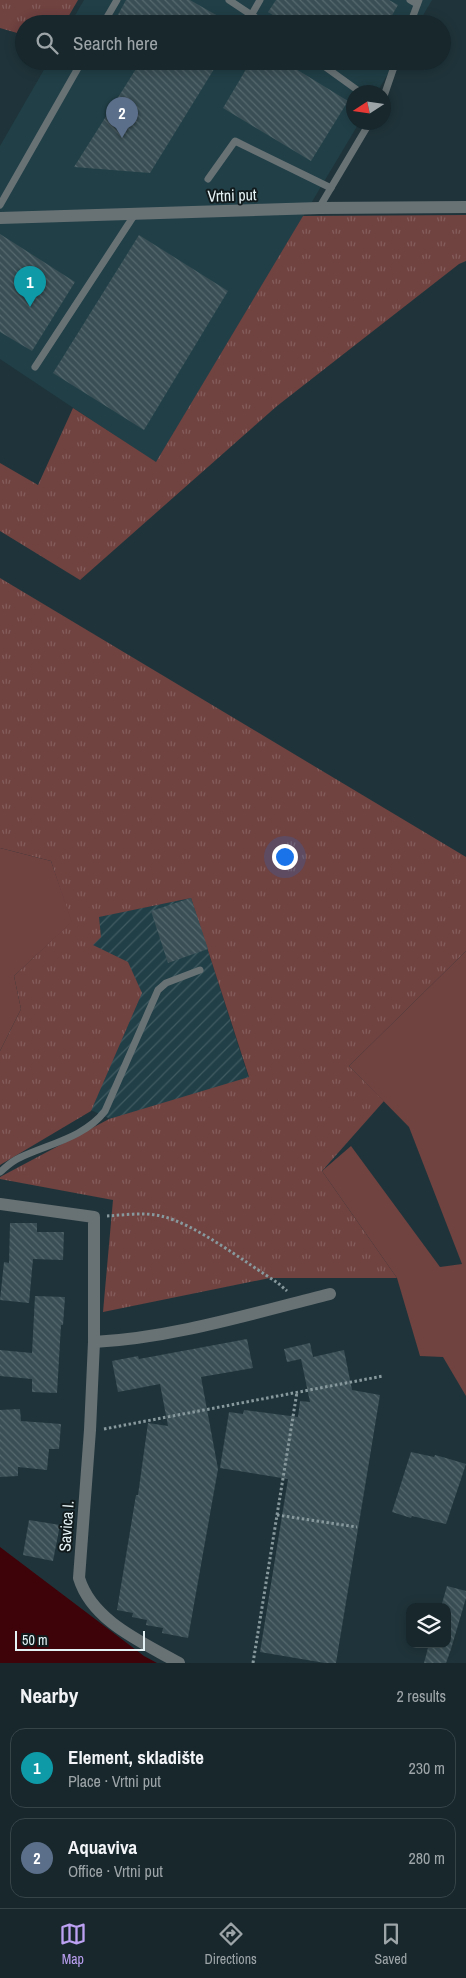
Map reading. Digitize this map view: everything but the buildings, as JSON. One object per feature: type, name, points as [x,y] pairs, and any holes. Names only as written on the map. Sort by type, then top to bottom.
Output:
[{"type":"street","name":"Vrtni put","points":[[0,218],[319,208],[466,207]]},
{"type":"street","points":[[0,1204],[94,1216]]},
{"type":"street","name":"Savica I.","points":[[94,1216],[94,1342],[90,1430],[79,1578],[83,1591],[102,1615],[150,1647],[179,1663]]},
{"type":"street","points":[[94,1342],[123,1340],[178,1330],[330,1294]]},
{"type":"lane","points":[[108,15],[117,0]]},
{"type":"lane","points":[[229,0],[252,14],[260,0]]},
{"type":"lane","points":[[410,0],[418,2],[413,15]]},
{"type":"lane","points":[[0,205],[77,70]]},
{"type":"lane","points":[[329,70],[350,85]]},
{"type":"lane","points":[[388,85],[393,70]]},
{"type":"lane","points":[[319,208],[365,130]]},
{"type":"lane","points":[[208,178],[235,141],[331,188]]},
{"type":"lane","points":[[35,367],[135,214]]},
{"type":"lane","points":[[0,1172],[17,1159],[77,1134],[96,1122],[105,1111],[158,990],[166,983],[200,970]]},
{"type":"path","points":[[94,1216],[138,1214],[161,1216],[191,1228],[278,1283],[299,1302]]},
{"type":"path","points":[[90,1430],[112,1428],[383,1376]]},
{"type":"path","points":[[253,1663],[297,1392]]},
{"type":"path","points":[[277,1515],[357,1527]]},
{"type":"shaded area","points":[[84,0],[432,0],[423,15],[75,15]]},
{"type":"shaded area","points":[[44,70],[390,70],[381,85],[346,85],[346,130],[355,130],[156,463],[0,359],[0,146]]},
{"type":"shaded area","points":[[191,898],[251,1085],[131,1128],[39,1087],[72,922]]},
{"type":"shaded area","points":[[0,1547],[144,1656],[157,1663],[0,1663]]},
{"type":"green space","points":[[0,0],[78,0],[69,15],[15,15],[15,32],[0,28]]},
{"type":"green space","points":[[466,215],[466,261],[459,264],[277,406],[80,580],[0,531],[0,463],[38,485],[73,408],[156,462],[303,216]]},
{"type":"green space","points":[[0,578],[466,857],[466,951],[349,1066],[384,1101],[322,1171],[397,1278],[270,1278],[103,1312],[113,1200],[0,1179],[0,1177],[109,1119],[249,1077],[191,898],[99,917],[101,937],[93,945],[128,962],[142,993],[91,1111],[0,1165],[0,1051],[21,1009],[14,976],[71,922],[51,861],[0,848]]},
{"type":"green space","points":[[0,848],[51,861],[72,922],[14,976],[21,1009],[0,1051]]},
{"type":"green space","points":[[466,951],[466,1396],[443,1357],[420,1356],[397,1278],[322,1171],[351,1146],[440,1267],[462,1264],[409,1127],[349,1066]]},
{"type":"place","name":"Aquaviva","points":[[122,138]]},
{"type":"place","name":"Element, skladište","points":[[30,307]]}]
